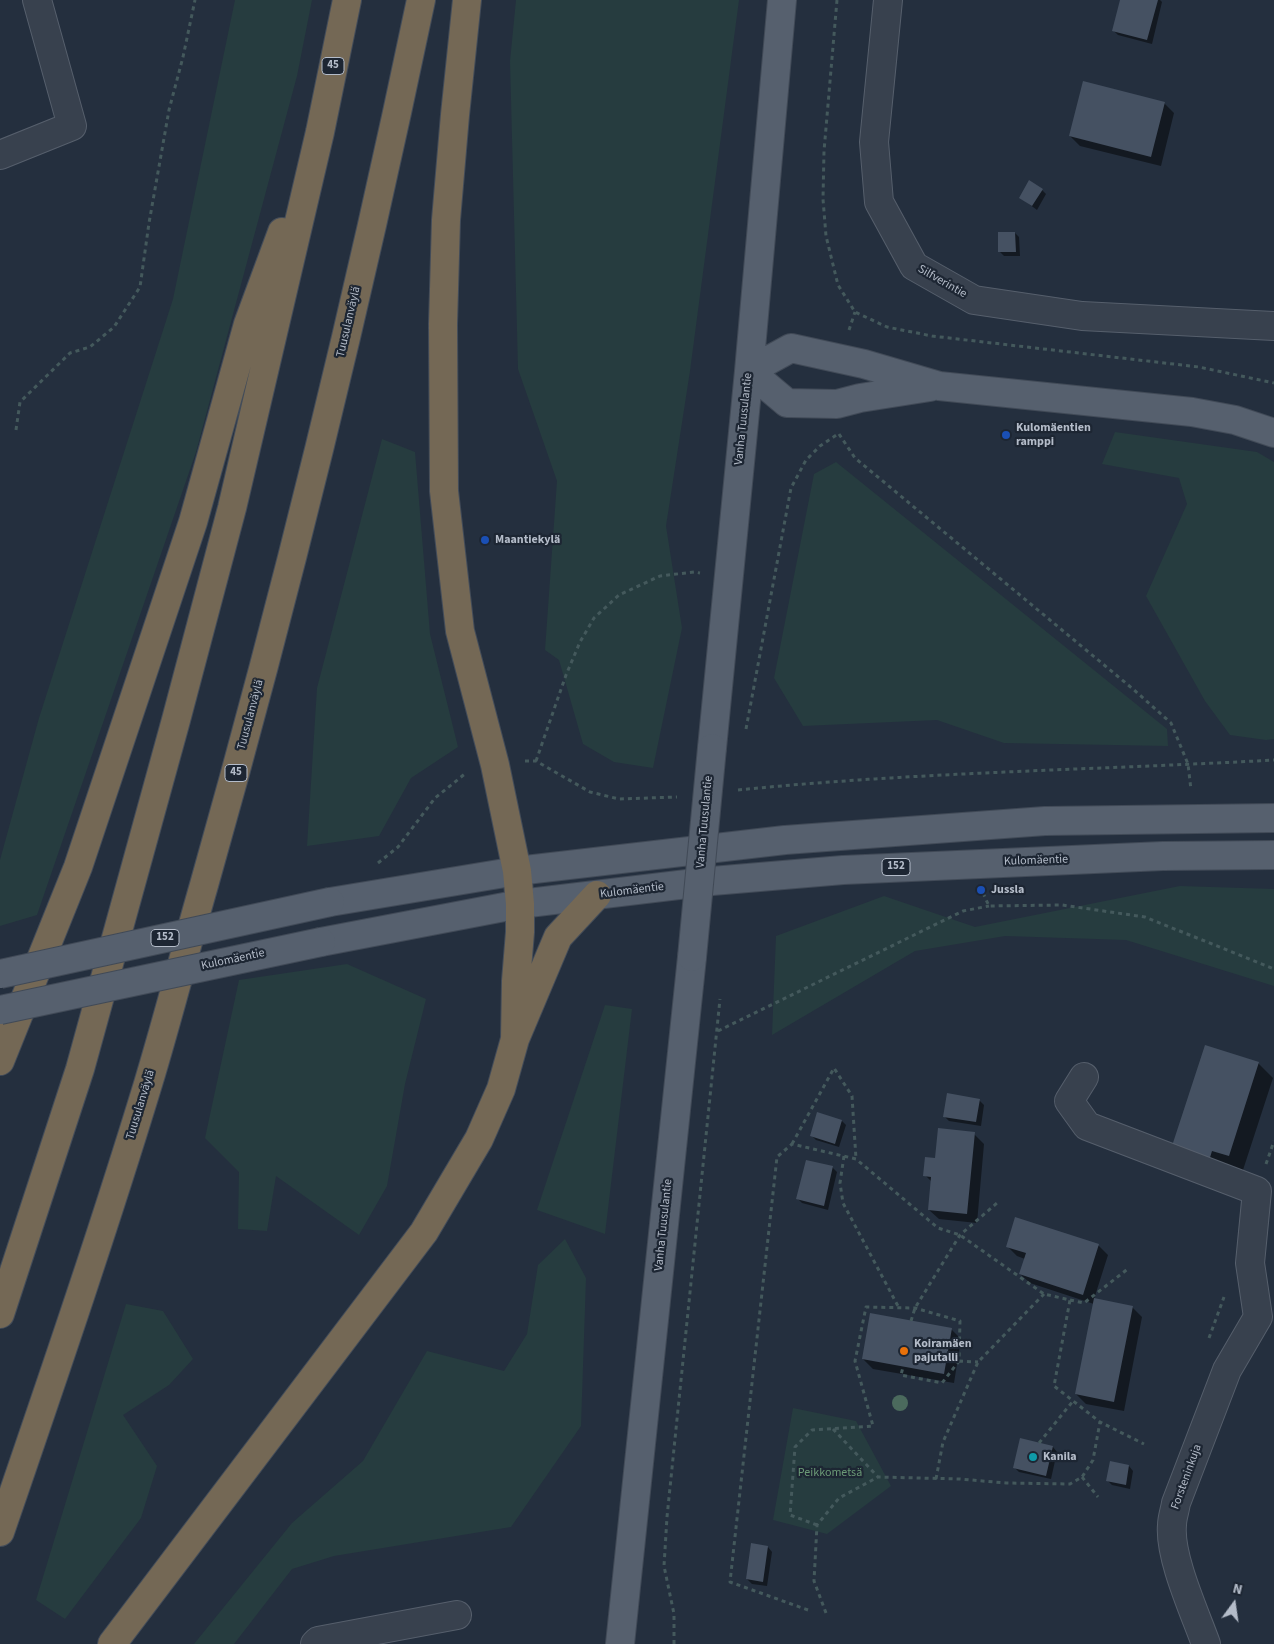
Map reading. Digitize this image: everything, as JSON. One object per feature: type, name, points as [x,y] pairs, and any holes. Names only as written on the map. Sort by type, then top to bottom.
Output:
[{"type":"highway","name":"45","points":[[0,1314],[80,1069],[232,508],[320,132],[347,0]]},
{"type":"highway","name":"Tuusulanväylä","points":[[0,1532],[61,1352],[148,1083],[242,751],[312,482],[384,177],[421,0]]},
{"type":"highway","points":[[467,0],[446,220],[443,324],[444,491],[460,631],[495,765],[517,871],[520,904],[515,1039]]},
{"type":"highway","points":[[0,1060],[78,867],[193,522],[248,324],[320,132]]},
{"type":"highway","points":[[112,1644],[424,1232],[479,1139],[501,1089],[515,1039],[558,937],[597,895]]},
{"type":"main road","name":"Vanha Tuusulantie","points":[[620,1644],[692,957],[749,372],[782,0]]},
{"type":"main road","points":[[939,386],[860,398],[837,404],[787,403],[749,372],[791,348],[864,364],[939,386],[1192,412],[1235,420],[1274,433]]},
{"type":"main road","name":"152","points":[[0,974],[330,902],[517,871],[785,840],[885,832],[1045,821],[1274,818]]},
{"type":"main road","name":"Kulomäentie","points":[[0,1010],[321,942],[520,904],[712,881],[843,870],[1163,856],[1274,855]]},
{"type":"street","points":[[0,155],[72,126],[37,0]]},
{"type":"street","name":"Silfverintie","points":[[888,0],[874,142],[879,202],[914,266],[974,300],[1082,316],[1274,326]]},
{"type":"street","name":"Forsteninkuja","points":[[1084,1076],[1069,1101],[1087,1126],[1257,1190],[1250,1263],[1258,1317],[1227,1370],[1176,1503],[1171,1526],[1180,1573],[1206,1644]]},
{"type":"street","points":[[315,1644],[318,1641],[457,1615]]},
{"type":"path","points":[[16,430],[20,402],[70,353],[90,347],[114,328],[140,287],[148,223],[169,110],[183,58],[195,0]]},
{"type":"path","points":[[837,0],[824,151],[823,199],[826,236],[838,285],[855,312],[887,327],[932,336],[1198,367],[1274,383]]},
{"type":"path","points":[[746,730],[791,488],[806,460],[820,446],[839,434],[855,458],[1133,689],[1171,723],[1188,764],[1192,791]]},
{"type":"path","points":[[536,761],[566,675],[580,642],[594,618],[619,595],[660,576],[694,572],[729,577]]},
{"type":"path","points":[[376,865],[398,848],[435,798],[468,771],[520,760],[536,761],[590,792],[619,799],[679,797]]},
{"type":"path","points":[[735,791],[971,773],[1274,760]]},
{"type":"path","points":[[974,864],[981,890],[989,906]]},
{"type":"path","points":[[718,1031],[963,911],[989,906],[1062,905],[1145,917],[1274,969]]},
{"type":"path","points":[[674,1644],[674,1614],[664,1566],[667,1518],[718,1031],[720,995]]},
{"type":"path","points":[[808,1610],[730,1582],[777,1157],[792,1144],[834,1068],[852,1096],[856,1159]]},
{"type":"path","points":[[792,1144],[856,1159],[938,1228],[960,1236],[1044,1294],[1084,1303],[1130,1268]]},
{"type":"path","points":[[844,1156],[840,1183],[843,1203],[899,1308]]},
{"type":"path","points":[[911,1321],[915,1308],[960,1236],[997,1203]]},
{"type":"path","points":[[936,1479],[943,1442],[978,1362],[1044,1294]]},
{"type":"path","points":[[1070,1300],[1054,1386],[1100,1422],[1144,1444]]},
{"type":"path","points":[[817,1525],[790,1516],[795,1447],[812,1430],[873,1426],[855,1361],[866,1307],[915,1308],[960,1321],[959,1361],[942,1383],[901,1375],[903,1367]]},
{"type":"path","points":[[959,1361],[978,1362]]},
{"type":"path","points":[[1039,1443],[1074,1401]]},
{"type":"path","points":[[826,1613],[814,1581],[817,1525],[839,1498],[878,1477],[1070,1484],[1082,1477],[1094,1460],[1100,1422]]},
{"type":"path","points":[[833,1429],[878,1477]]},
{"type":"path","points":[[1082,1477],[1098,1497]]},
{"type":"green space","points":[[235,0],[312,0],[297,76],[196,452],[37,915],[0,926],[0,860],[39,718],[173,299]]},
{"type":"green space","points":[[516,0],[739,0],[690,371],[666,526],[682,628],[653,768],[614,762],[583,744],[559,660],[545,650],[557,481],[518,369],[510,61]]},
{"type":"green space","points":[[1115,432],[1257,452],[1274,462],[1274,739],[1266,740],[1230,735],[1205,701],[1146,596],[1187,504],[1179,478],[1102,464]]},
{"type":"green space","points":[[382,439],[415,452],[430,634],[458,747],[411,778],[379,836],[307,846],[317,688]]},
{"type":"green space","points":[[836,462],[1167,729],[1168,746],[1004,743],[937,720],[803,726],[774,678],[814,474]]},
{"type":"green space","points":[[1180,886],[1274,889],[1274,986],[1126,940],[1005,936],[915,951],[772,1035],[776,936],[884,896],[975,927]]},
{"type":"green space","points":[[347,964],[426,999],[405,1084],[387,1186],[359,1235],[276,1176],[267,1231],[238,1229],[239,1172],[205,1138],[239,980]]},
{"type":"green space","points":[[605,1005],[632,1009],[605,1234],[537,1210]]},
{"type":"green space","points":[[565,1239],[586,1278],[581,1426],[511,1527],[334,1556],[292,1569],[234,1644],[194,1644],[292,1523],[363,1461],[427,1351],[504,1371],[527,1334],[538,1265]]},
{"type":"green space","points":[[126,1304],[163,1311],[193,1359],[169,1385],[123,1415],[157,1466],[141,1518],[65,1619],[36,1600]]},
{"type":"green space","name":"Peikkometsä","points":[[793,1408],[856,1421],[891,1486],[827,1534],[773,1520]]},
{"type":"building","points":[[1120,0],[1158,0],[1147,40],[1112,31]]},
{"type":"building","points":[[1083,81],[1165,102],[1151,157],[1069,136]]},
{"type":"building","points":[[1029,180],[1043,189],[1032,206],[1019,198]]},
{"type":"building","points":[[998,232],[1015,232],[1016,252],[998,252]]},
{"type":"building","points":[[1205,1045],[1259,1062],[1229,1156],[1212,1151],[1209,1161],[1171,1149]]},
{"type":"building","points":[[947,1093],[980,1099],[976,1122],[943,1117]]},
{"type":"building","points":[[817,1112],[842,1120],[835,1144],[810,1136]]},
{"type":"building","points":[[938,1128],[975,1132],[967,1214],[928,1210],[931,1177],[923,1176],[925,1157],[935,1158]]},
{"type":"building","points":[[806,1160],[833,1166],[824,1206],[796,1199]]},
{"type":"building","points":[[1015,1217],[1099,1244],[1083,1295],[1019,1274],[1026,1253],[1006,1247]]},
{"type":"building","points":[[1094,1298],[1133,1306],[1114,1402],[1075,1394]]},
{"type":"building","points":[[870,1313],[952,1328],[944,1374],[862,1359]]},
{"type":"building","name":"Kanila","points":[[1020,1438],[1053,1446],[1046,1476],[1013,1468]]},
{"type":"building","points":[[1110,1461],[1129,1465],[1126,1485],[1106,1481]]},
{"type":"building","points":[[751,1543],[768,1546],[763,1582],[746,1579]]},
{"type":"place","name":"Kulomäentien ramppi","points":[[1006,435]]},
{"type":"place","name":"Maantiekylä","points":[[485,540]]},
{"type":"place","name":"Jussla","points":[[981,890]]},
{"type":"place","name":"Koiramäen pajutalli","points":[[904,1351]]},
{"type":"place","name":"Kanila","points":[[1033,1457]]}]
